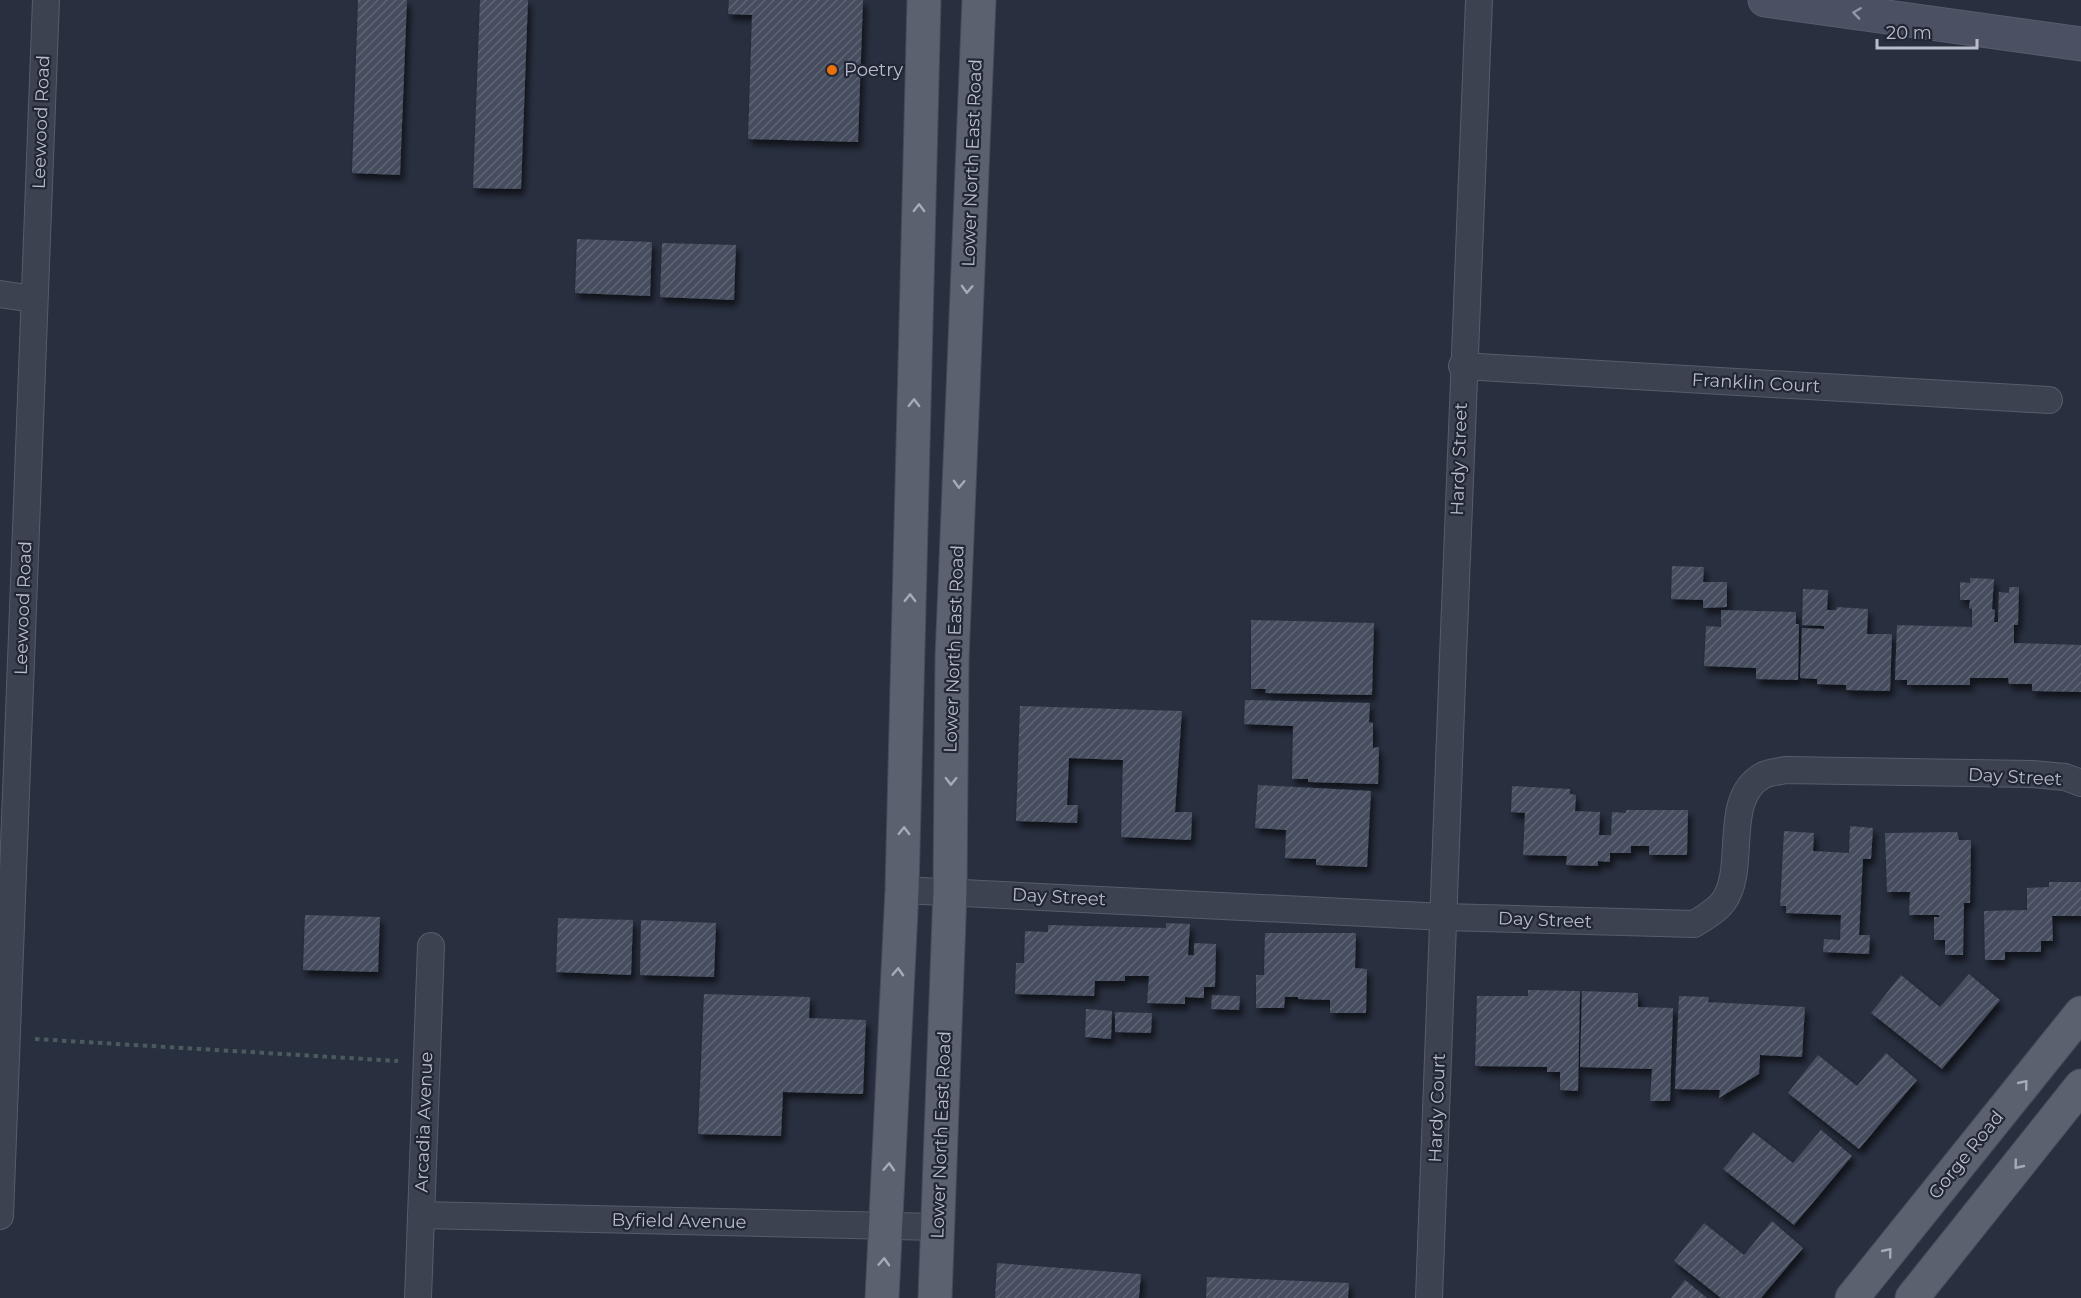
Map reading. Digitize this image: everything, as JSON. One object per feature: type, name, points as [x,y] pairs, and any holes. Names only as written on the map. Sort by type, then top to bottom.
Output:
[{"type":"main road","points":[[978,15],[990,0]]},
{"type":"main road","points":[[1765,0],[2081,44]]},
{"type":"main road","points":[[882,1298],[902,890],[921,9]]},
{"type":"main road","name":"Lower North East Road","points":[[934,1298],[950,891],[952,659],[978,15]]},
{"type":"main road","name":"Gorge Road","points":[[1852,1298],[2081,1013]]},
{"type":"main road","points":[[1912,1298],[2081,1086]]},
{"type":"street","name":"Leewood Road","points":[[0,1216],[46,0]]},
{"type":"street","name":"Hardy Street","points":[[1445,917],[1462,366],[1479,0]]},
{"type":"street","points":[[0,294],[34,298]]},
{"type":"street","name":"Franklin Court","points":[[1462,366],[2049,400]]},
{"type":"street","name":"Day Street","points":[[902,890],[1445,917],[1694,924],[1723,903],[1729,891],[1743,800],[1762,776],[1785,770],[1971,775],[2032,774],[2065,777],[2081,783]]},
{"type":"street","name":"Hardy Court","points":[[1429,1298],[1445,917]]},
{"type":"street","name":"Arcadia Avenue","points":[[418,1298],[431,946]]},
{"type":"street","name":"Byfield Avenue","points":[[421,1215],[938,1227]]},
{"type":"path","points":[[7,1037],[426,1063]]},
{"type":"building","points":[[358,0],[407,0],[400,175],[352,173]]},
{"type":"building","points":[[480,0],[528,0],[521,189],[473,188]]},
{"type":"building","points":[[729,0],[863,0],[858,142],[748,139],[752,15],[728,14]]},
{"type":"building","points":[[577,239],[652,242],[650,296],[575,293]]},
{"type":"building","points":[[662,243],[736,245],[734,300],[660,297]]},
{"type":"building","points":[[1672,566],[1704,567],[1703,582],[1727,582],[1727,607],[1703,608],[1703,600],[1671,599]]},
{"type":"building","points":[[1970,578],[1994,579],[1992,609],[1995,610],[1994,622],[1998,622],[1999,592],[2009,593],[2009,587],[2019,587],[2018,625],[2014,625],[2014,643],[2081,645],[2081,692],[2032,691],[2032,684],[2009,684],[2008,678],[1970,678],[1970,685],[1907,685],[1907,680],[1895,680],[1897,625],[1972,627],[1970,600],[1960,600],[1960,582],[1970,583]]},
{"type":"building","points":[[1803,589],[1828,590],[1827,610],[1836,610],[1837,607],[1868,609],[1867,634],[1892,634],[1890,691],[1846,690],[1846,685],[1817,684],[1817,679],[1800,678],[1802,628],[1824,629],[1824,626],[1802,625]]},
{"type":"building","points":[[1721,610],[1796,612],[1796,624],[1799,624],[1798,680],[1756,679],[1756,668],[1704,666],[1706,626],[1721,627]]},
{"type":"building","points":[[1251,620],[1374,623],[1372,695],[1265,693],[1266,689],[1251,689]]},
{"type":"building","points":[[1245,700],[1370,703],[1369,722],[1373,723],[1373,748],[1379,747],[1378,784],[1308,782],[1308,779],[1292,779],[1293,726],[1244,724]]},
{"type":"building","points":[[1020,706],[1182,711],[1175,812],[1192,812],[1191,840],[1121,837],[1123,760],[1069,758],[1067,805],[1078,805],[1077,823],[1016,821]]},
{"type":"building","points":[[1258,785],[1371,791],[1367,867],[1316,865],[1316,859],[1285,858],[1286,830],[1255,828]]},
{"type":"building","points":[[1512,786],[1570,789],[1570,794],[1576,795],[1575,811],[1600,812],[1599,835],[1611,835],[1612,812],[1688,810],[1687,855],[1649,855],[1649,846],[1631,846],[1631,853],[1610,853],[1610,862],[1598,861],[1598,866],[1566,865],[1567,856],[1523,855],[1525,813],[1511,812]]},
{"type":"building","points":[[1850,826],[1873,828],[1871,859],[1863,859],[1859,935],[1870,935],[1869,954],[1823,952],[1824,939],[1840,940],[1841,915],[1786,913],[1786,906],[1780,906],[1784,831],[1814,833],[1813,851],[1849,853]]},
{"type":"building","points":[[1957,832],[1959,840],[1971,840],[1970,903],[1964,903],[1963,955],[1945,955],[1945,940],[1934,940],[1934,917],[1939,917],[1939,915],[1909,915],[1910,892],[1887,892],[1885,833]]},
{"type":"building","points":[[2049,882],[2081,882],[2081,916],[2052,916],[2053,941],[2041,941],[2041,952],[2005,952],[2005,960],[1985,960],[1984,911],[2027,910],[2027,888],[2049,887]]},
{"type":"building","points":[[305,915],[380,917],[378,972],[303,970]]},
{"type":"building","points":[[558,918],[633,920],[631,975],[556,972]]},
{"type":"building","points":[[641,920],[716,923],[714,977],[640,975]]},
{"type":"building","points":[[1166,923],[1190,924],[1188,955],[1194,955],[1194,943],[1216,944],[1215,987],[1204,987],[1204,998],[1185,997],[1185,1004],[1147,1003],[1149,976],[1125,976],[1125,981],[1095,981],[1094,996],[1015,994],[1016,963],[1024,963],[1025,931],[1048,932],[1048,925],[1166,928]]},
{"type":"building","points":[[1265,933],[1356,933],[1355,968],[1367,969],[1366,1013],[1330,1013],[1330,1000],[1298,999],[1298,997],[1285,997],[1284,1008],[1256,1008],[1256,975],[1264,975]]},
{"type":"building","points":[[1969,974],[2000,1000],[1942,1069],[1871,1013],[1901,975],[1940,1007]]},
{"type":"building","points":[[1528,990],[1580,991],[1578,1091],[1560,1090],[1560,1072],[1547,1072],[1547,1067],[1475,1066],[1477,996],[1528,996]]},
{"type":"building","points":[[1582,991],[1638,993],[1638,1007],[1673,1008],[1670,1101],[1650,1101],[1652,1069],[1580,1067]]},
{"type":"building","points":[[704,994],[810,997],[809,1018],[866,1020],[863,1094],[783,1092],[781,1136],[698,1134]]},
{"type":"building","points":[[1212,995],[1240,996],[1239,1010],[1211,1009]]},
{"type":"building","points":[[1679,996],[1709,997],[1708,1002],[1805,1007],[1802,1057],[1760,1055],[1759,1074],[1719,1098],[1720,1090],[1675,1089]]},
{"type":"building","points":[[1086,1009],[1112,1011],[1111,1039],[1085,1037]]},
{"type":"building","points":[[1115,1012],[1152,1013],[1151,1033],[1115,1032]]},
{"type":"building","points":[[1886,1053],[1917,1080],[1859,1149],[1788,1093],[1818,1055],[1857,1086]]},
{"type":"building","points":[[1821,1130],[1852,1156],[1794,1225],[1723,1169],[1753,1132],[1793,1163]]},
{"type":"building","points":[[1772,1221],[1803,1248],[1761,1298],[1721,1298],[1674,1261],[1704,1223],[1744,1255]]},
{"type":"building","points":[[997,1263],[1141,1274],[1139,1298],[995,1298]]},
{"type":"building","points":[[1207,1277],[1349,1283],[1348,1298],[1206,1298]]},
{"type":"building","points":[[1685,1280],[1707,1298],[1671,1298]]},
{"type":"place","name":"Poetry","points":[[832,70]]}]
